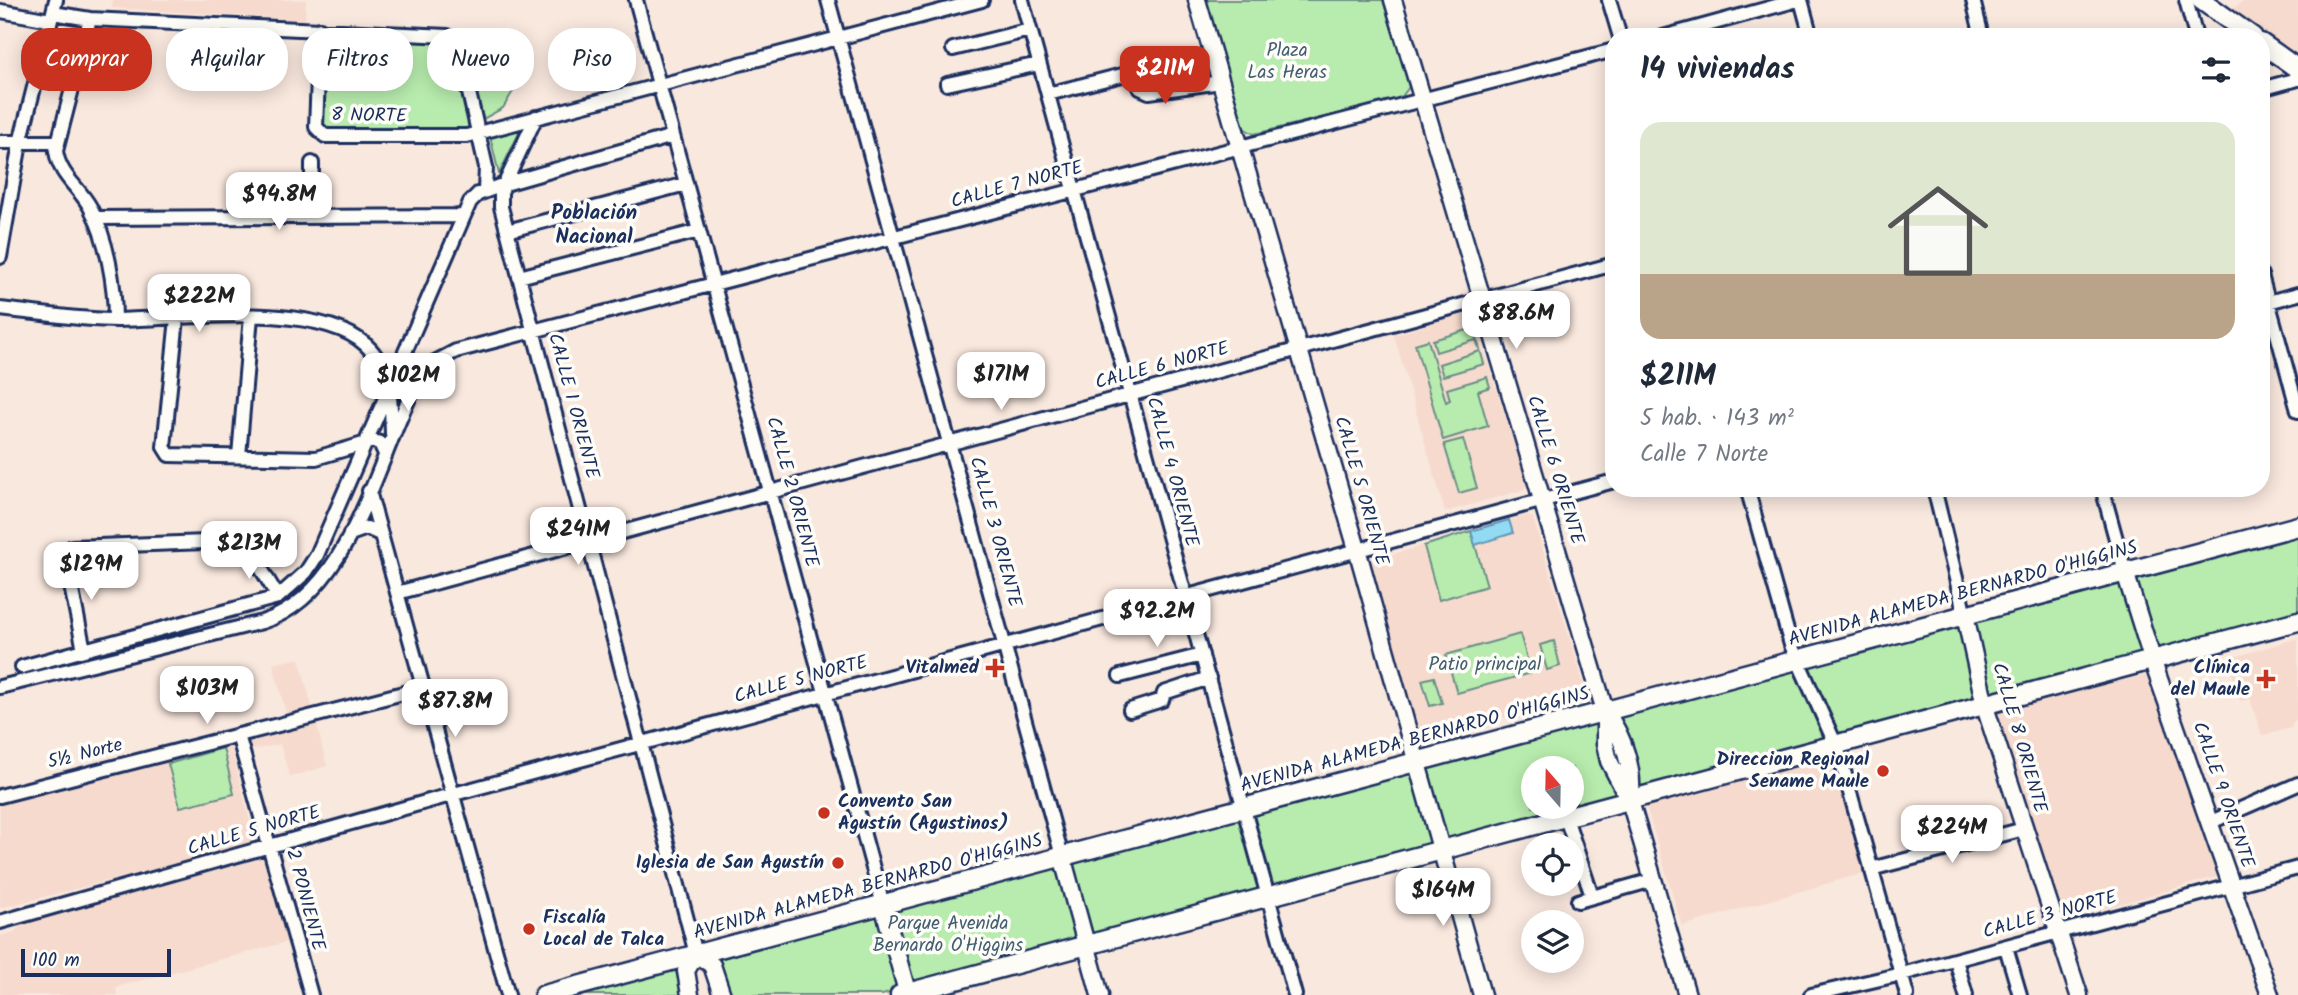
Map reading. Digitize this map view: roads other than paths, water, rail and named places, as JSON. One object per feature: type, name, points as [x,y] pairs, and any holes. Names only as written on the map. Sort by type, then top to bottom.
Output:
[{"type":"main road","name":"CALLE 5 ORIENTE","points":[[1197,0],[1357,549],[1482,995]]},
{"type":"main road","name":"CALLE 6 ORIENTE","points":[[1393,0],[1605,711],[1605,744],[1609,761],[1630,801],[1687,995]]},
{"type":"main road","points":[[2201,0],[2240,28]]},
{"type":"main road","points":[[2270,49],[2298,69]]},
{"type":"main road","name":"AVENIDA ALAMEDA BERNARDO O'HIGGINS","points":[[544,995],[2298,526]]},
{"type":"main road","name":"CALLE 9 ORIENTE","points":[[2125,572],[2152,660],[2270,995]]},
{"type":"main road","name":"CALLE 8 ORIENTE","points":[[1965,615],[1985,705],[2079,995]]},
{"type":"main road","points":[[1584,813],[2298,621]]},
{"type":"main road","points":[[905,994],[1562,819]]},
{"type":"main road","name":"CALLE 3 ORIENTE","points":[[1062,856],[1100,995]]},
{"type":"main road","name":"CALLE 2 ORIENTE","points":[[883,905],[905,994]]},
{"type":"main road","points":[[690,995],[686,971],[696,954],[712,965],[722,995]]},
{"type":"street","name":"CALLE 2 ORIENTE","points":[[636,0],[883,905]]},
{"type":"street","name":"CALLE 3 ORIENTE","points":[[828,0],[1062,856]]},
{"type":"street","name":"8 NORTE","points":[[317,91],[316,127],[319,133],[375,137],[478,134],[982,0]]},
{"type":"street","name":"CALLE 4 ORIENTE","points":[[1022,0],[1296,995]]},
{"type":"street","points":[[1609,0],[1617,28]]},
{"type":"street","points":[[1695,28],[1799,0],[1808,28]]},
{"type":"street","points":[[1973,0],[1980,28]]},
{"type":"street","points":[[2186,0],[2194,28]]},
{"type":"street","points":[[1,9],[53,11],[90,19],[302,28]]},
{"type":"street","points":[[0,257],[1,239],[20,143],[53,11]]},
{"type":"street","points":[[90,19],[57,142],[58,163],[95,218],[114,289],[115,320]]},
{"type":"street","points":[[953,49],[1030,30]]},
{"type":"street","points":[[413,33],[441,34],[453,39],[459,49],[486,167],[485,191]]},
{"type":"street","name":"CALLE 7 NORTE","points":[[411,393],[433,363],[456,351],[713,282],[894,238],[1605,52]]},
{"type":"street","points":[[947,84],[1040,64]]},
{"type":"street","points":[[1048,94],[1130,73],[1140,88],[1149,92],[1221,82]]},
{"type":"street","points":[[2270,87],[2298,79]]},
{"type":"street","name":"CALLE 1 ORIENTE","points":[[536,117],[505,184],[500,202],[696,954]]},
{"type":"street","points":[[22,667],[278,597],[306,572],[317,555],[473,198],[505,184],[673,136]]},
{"type":"street","points":[[0,142],[57,142]]},
{"type":"street","points":[[312,163],[312,215]]},
{"type":"street","points":[[507,231],[686,184]]},
{"type":"street","points":[[95,218],[463,216]]},
{"type":"street","points":[[519,277],[699,231]]},
{"type":"street","name":"CALLE 6 NORTE","points":[[397,593],[588,539],[1605,266]]},
{"type":"street","points":[[2270,302],[2298,294]]},
{"type":"street","points":[[0,309],[115,320],[251,316],[300,319],[343,331],[373,354],[390,389],[392,438]]},
{"type":"street","points":[[239,456],[251,316]]},
{"type":"street","points":[[177,318],[164,447],[169,455],[316,458],[365,442],[380,443],[385,454]]},
{"type":"street","points":[[2270,319],[2298,411]]},
{"type":"street","points":[[0,687],[280,615],[307,598],[324,579],[349,534],[411,393],[390,389]]},
{"type":"street","name":"CALLE 5 NORTE","points":[[0,922],[454,794],[1605,484]]},
{"type":"street","points":[[369,491],[508,995]]},
{"type":"street","points":[[1750,497],[1797,660],[1837,745],[1907,995]]},
{"type":"street","name":"CALLE 8 ORIENTE","points":[[1936,497],[1965,615]]},
{"type":"street","name":"CALLE 9 ORIENTE","points":[[2104,497],[2125,572]]},
{"type":"street","points":[[349,534],[367,528],[380,534]]},
{"type":"street","points":[[84,650],[71,586],[71,547],[233,541],[246,545],[278,597]]},
{"type":"street","points":[[1120,676],[1202,654]]},
{"type":"street","points":[[1130,710],[1162,700],[1164,693],[1171,689],[1209,678]]},
{"type":"street","name":"5½ Norte","points":[[0,796],[423,688]]},
{"type":"street","name":"2 PONIENTE","points":[[238,735],[311,995]]},
{"type":"street","points":[[2211,822],[2298,784]]},
{"type":"street","points":[[1566,819],[1592,895]]},
{"type":"street","points":[[1871,869],[2024,829]]},
{"type":"street","name":"CALLE 3 NORTE","points":[[1811,995],[2060,933],[2298,868]]},
{"type":"street","points":[[1578,901],[1653,880]]},
{"type":"street","points":[[2006,947],[2020,995]]},
{"type":"street","points":[[1956,960],[1966,995]]},
{"type":"water","points":[[1509,520],[1513,533],[1475,545],[1471,531]]},
{"type":"place","name":"Vitalmed","points":[[995,668]]},
{"type":"place","name":"Clínica del Maule","points":[[2266,679]]},
{"type":"place","name":"Direccion Regional Sename Maule","points":[[1883,771]]},
{"type":"place","name":"Convento San Agustín (Agustinos)","points":[[824,813]]},
{"type":"place","name":"Iglesia de San Agustín","points":[[838,863]]},
{"type":"place","name":"Fiscalía Local de Talca","points":[[529,929]]},
{"type":"district","name":"Población Nacional","points":[[594,225]]},
{"type":"park label","name":"Plaza Las Heras","points":[[1287,62]]},
{"type":"park label","name":"Patio principal","points":[[1485,665]]},
{"type":"park label","name":"Parque Avenida Bernardo O'Higgins","points":[[948,935]]}]
